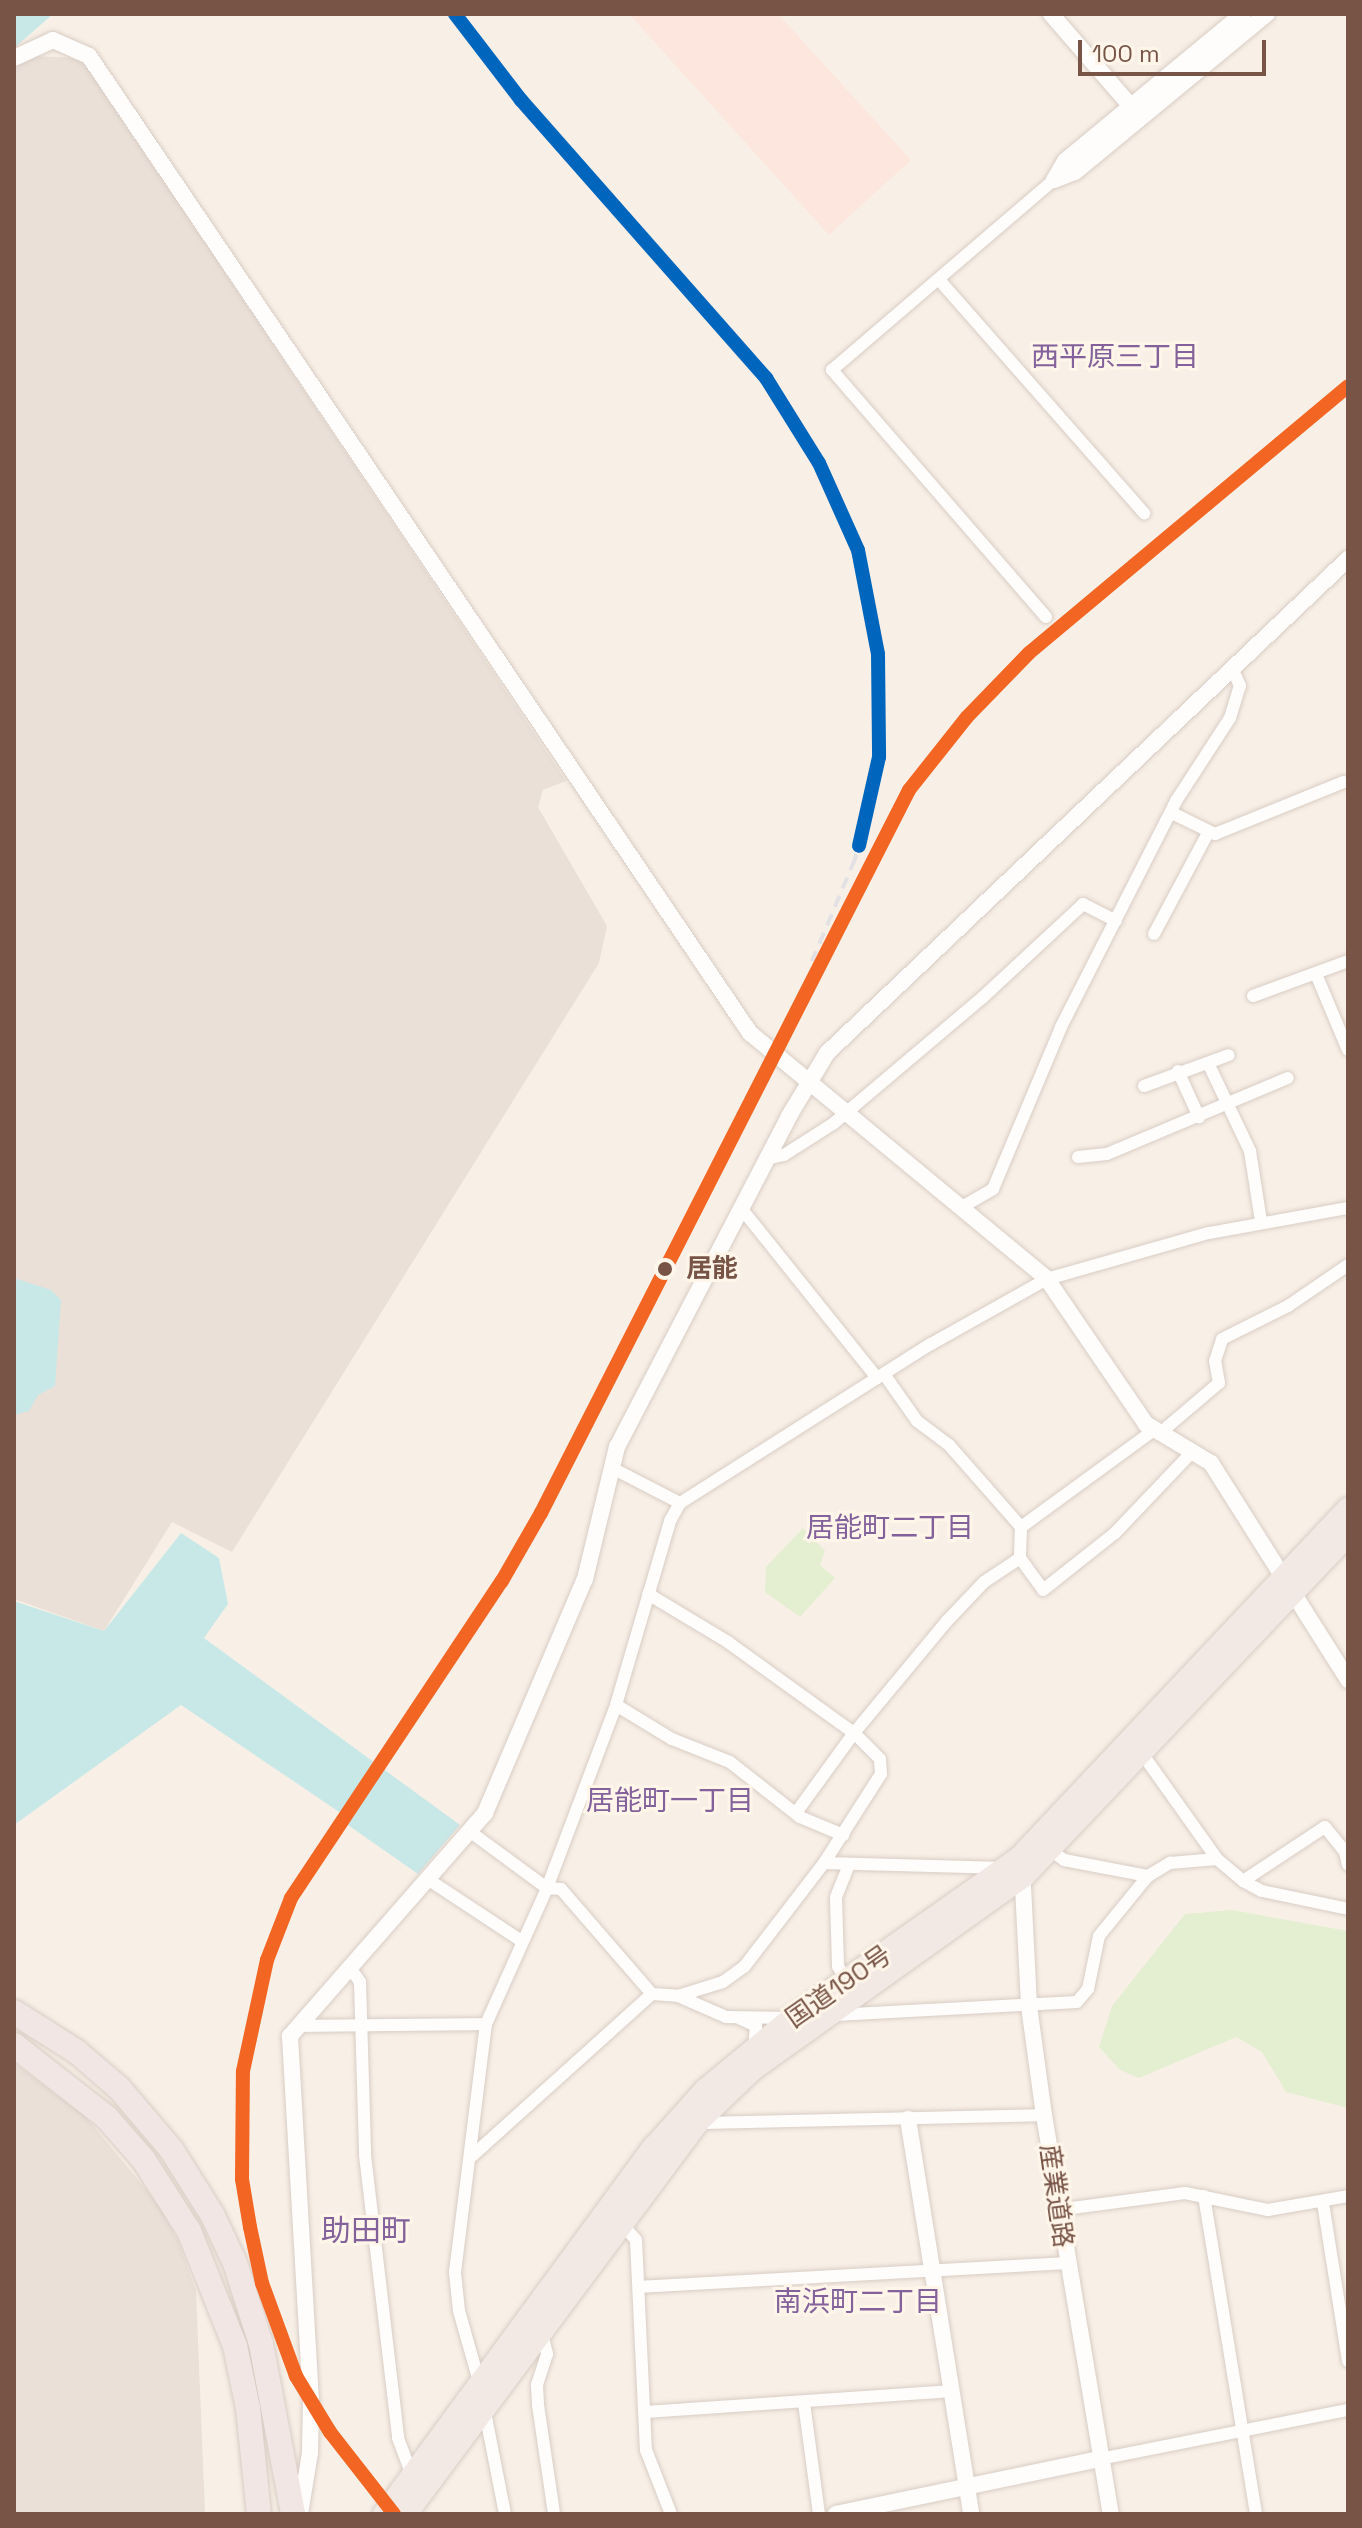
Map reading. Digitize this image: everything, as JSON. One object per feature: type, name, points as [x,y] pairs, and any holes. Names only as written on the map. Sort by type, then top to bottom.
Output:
[{"type":"highway","name":"国道190号","points":[[384,2514],[418,2482],[614,2217],[697,2123],[807,2014],[846,1981],[1049,1849],[1141,1752],[1288,1586],[1348,1509]]},
{"type":"highway","name":"国道190号","points":[[482,2397],[541,2331],[679,2117],[754,2047],[807,2014],[1017,1868],[1288,1586],[1348,1535]]},
{"type":"highway","points":[[14,2012],[77,2052],[119,2088],[171,2149],[213,2216],[235,2263],[261,2344],[293,2514]]},
{"type":"highway","points":[[14,2045],[107,2118],[143,2159],[189,2231],[235,2346],[248,2408],[259,2514]]},
{"type":"highway","name":"国道190号","points":[[406,2514],[418,2482]]},
{"type":"street","points":[[1051,14],[1136,111]]},
{"type":"street","points":[[1046,617],[832,370],[941,282],[1054,180],[1075,172],[1136,111],[1243,14]]},
{"type":"street","points":[[1136,111],[1267,14]]},
{"type":"street","points":[[14,58],[53,40],[89,56],[750,1033],[1047,1279],[1156,1432],[1193,1451],[1216,1470],[1348,1680]]},
{"type":"street","points":[[941,282],[1144,513]]},
{"type":"street","points":[[300,2514],[310,2453],[311,2401],[288,2058],[290,2036],[472,1833],[585,1579],[612,1468],[628,1424],[807,1082],[847,1030],[1348,559]]},
{"type":"street","points":[[962,1207],[993,1189],[1061,1027],[1172,813],[1237,704],[1240,686],[1233,670]]},
{"type":"street","points":[[1154,934],[1208,833],[1344,782]]},
{"type":"street","points":[[1172,813],[1208,833]]},
{"type":"street","points":[[766,1159],[784,1155],[844,1113],[982,998],[1083,904],[1116,921]]},
{"type":"street","points":[[1253,996],[1348,961]]},
{"type":"street","points":[[1316,974],[1348,1050]]},
{"type":"street","points":[[1144,1086],[1178,1071],[1229,1055]]},
{"type":"street","points":[[1208,1063],[1250,1151],[1261,1221]]},
{"type":"street","points":[[1178,1071],[1199,1117]]},
{"type":"street","points":[[1078,1157],[1107,1154],[1228,1106],[1288,1078]]},
{"type":"street","points":[[741,1208],[917,1421],[949,1445],[1021,1527],[1020,1558],[1043,1590],[1115,1533],[1193,1451]]},
{"type":"street","points":[[505,2514],[482,2397],[459,2311],[455,2272],[472,2156],[486,2024],[520,1940],[547,1888],[616,1705],[648,1594],[680,1503],[880,1376],[1047,1279],[1261,1221],[1348,1208]]},
{"type":"street","points":[[1021,1527],[1156,1432],[1219,1383],[1215,1361],[1222,1339],[1288,1306],[1348,1265]]},
{"type":"street","points":[[612,1468],[680,1503]]},
{"type":"street","points":[[798,1810],[854,1733],[968,1599],[1020,1558]]},
{"type":"street","points":[[472,1833],[547,1888],[561,1889],[652,1994],[678,1996],[723,1982],[744,1967],[824,1863],[881,1774],[880,1759],[854,1733],[728,1642],[648,1594]]},
{"type":"street","points":[[616,1705],[672,1739],[730,1762],[798,1810],[800,1817],[843,1835]]},
{"type":"street","points":[[1141,1752],[1217,1859],[1243,1881],[1286,1897],[1348,1909]]},
{"type":"street","points":[[1243,1881],[1325,1827],[1345,1852],[1348,1865]]},
{"type":"street","points":[[1049,1849],[1064,1860],[1148,1876]]},
{"type":"street","points":[[678,1996],[706,2012],[736,2017],[1077,2002],[1088,1989],[1099,1936],[1148,1876],[1170,1863],[1217,1859]]},
{"type":"street","points":[[824,1863],[988,1864],[1017,1868]]},
{"type":"street","points":[[846,1981],[838,1966],[836,1897],[849,1865]]},
{"type":"street","name":"産業道路","points":[[1017,1868],[1029,2006],[1057,2210],[1111,2514]]},
{"type":"street","points":[[429,1880],[520,1940]]},
{"type":"street","points":[[350,1968],[360,1982],[365,2155],[398,2438],[418,2482]]},
{"type":"street","points":[[472,2156],[652,1994]]},
{"type":"street","points":[[736,2017],[756,2026],[754,2047]]},
{"type":"street","points":[[298,2026],[486,2024]]},
{"type":"street","points":[[697,2123],[1044,2115]]},
{"type":"street","points":[[908,2119],[971,2514]]},
{"type":"street","points":[[1057,2210],[1161,2195],[1204,2196],[1268,2210],[1323,2203],[1348,2196]]},
{"type":"street","points":[[1204,2196],[1256,2514]]},
{"type":"street","points":[[1323,2203],[1348,2361]]},
{"type":"street","points":[[614,2217],[636,2240],[646,2450],[671,2514]]},
{"type":"street","points":[[639,2287],[1066,2263]]},
{"type":"street","points":[[1333,2266],[1348,2264]]},
{"type":"street","points":[[541,2331],[547,2354],[537,2385],[538,2405],[554,2514]]},
{"type":"street","points":[[644,2412],[950,2391]]},
{"type":"street","points":[[804,2403],[819,2514]]},
{"type":"street","points":[[836,2514],[1348,2410]]},
{"type":"shaded area","points":[[629,14],[778,14],[911,160],[829,235]]},
{"type":"shaded area","points":[[31,56],[81,58],[566,781],[543,790],[538,807],[607,926],[599,963],[232,1552],[172,1522],[104,1631],[14,1599],[14,68]]},
{"type":"shaded area","points":[[14,2063],[85,2116],[159,2205],[178,2241],[196,2290],[205,2514],[14,2514]]},
{"type":"green space","points":[[803,1528],[825,1551],[820,1565],[835,1578],[800,1617],[765,1592],[766,1567]]},
{"type":"green space","points":[[1232,1910],[1348,1931],[1348,2108],[1286,2092],[1262,2052],[1236,2037],[1139,2078],[1120,2070],[1099,2047],[1112,2006],[1185,1914]]},
{"type":"water","points":[[14,14],[53,14],[14,48]]},
{"type":"water","points":[[14,1278],[51,1290],[61,1300],[55,1386],[38,1395],[29,1411],[14,1415]]},
{"type":"water","points":[[181,1533],[219,1558],[228,1604],[204,1638],[460,1825],[418,1874],[345,1823],[348,1818],[181,1705],[14,1825],[14,1601],[104,1631]]},
{"type":"railway","points":[[455,14],[521,100],[766,378],[819,463],[858,550],[878,654],[879,757],[855,859],[812,961]]},
{"type":"transit line","points":[[455,14],[521,100],[766,378],[819,463],[858,550],[878,654],[879,757],[859,846]]},
{"type":"transit line","points":[[394,2514],[330,2432],[296,2376],[262,2283],[250,2227],[242,2179],[243,2071],[267,1960],[291,1898],[502,1581],[541,1513],[909,790],[967,717],[1029,653],[1348,386]]},
{"type":"place","name":"居能","points":[[665,1269]]},
{"type":"district","name":"西平原三丁目","points":[[1115,356]]},
{"type":"district","name":"居能町二丁目","points":[[890,1527]]},
{"type":"district","name":"居能町一丁目","points":[[670,1800]]},
{"type":"district","name":"助田町","points":[[366,2231]]},
{"type":"district","name":"南浜町二丁目","points":[[858,2301]]}]
